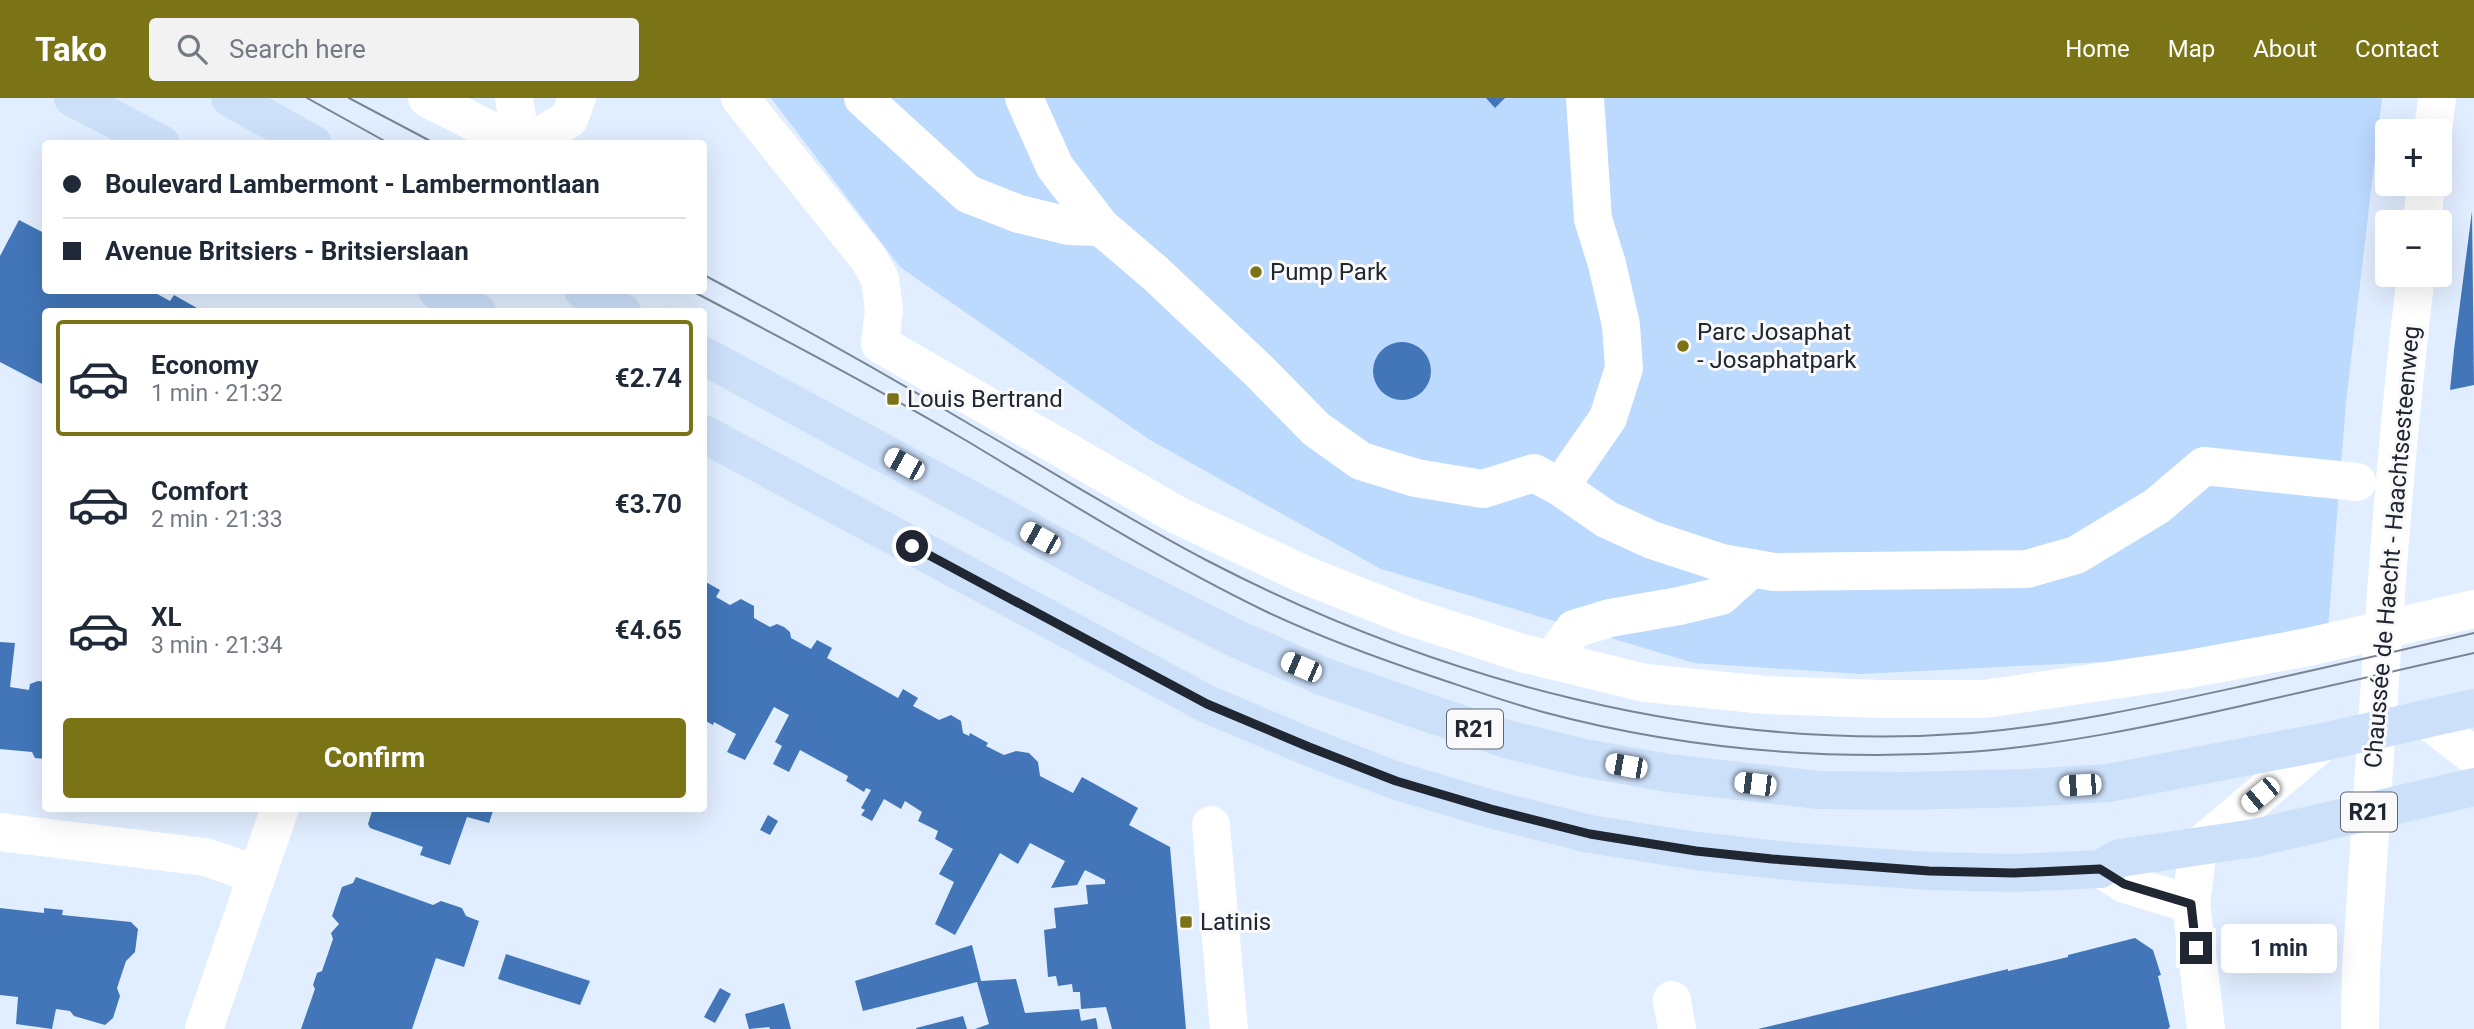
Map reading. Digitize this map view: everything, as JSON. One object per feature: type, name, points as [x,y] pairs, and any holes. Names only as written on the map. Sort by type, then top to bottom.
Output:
[{"type":"main road","points":[[73,98],[153,140]]},
{"type":"main road","points":[[230,98],[306,140]]},
{"type":"main road","points":[[590,294],[615,308]]},
{"type":"main road","name":"R21","points":[[707,358],[1108,575],[1239,640],[1322,676],[1425,712],[1506,739],[1584,758],[1668,773],[1818,790],[1905,792],[2108,783],[2323,742],[2474,708]]},
{"type":"main road","name":"R21","points":[[707,436],[1207,704],[1396,781],[1590,834],[1696,851],[1929,871],[2014,873],[2100,869],[2120,858],[2255,838],[2474,787]]},
{"type":"street","points":[[427,98],[513,140]]},
{"type":"street","points":[[514,98],[520,140]]},
{"type":"street","points":[[529,140],[569,119],[577,98]]},
{"type":"street","points":[[740,98],[868,258],[880,279],[884,310],[880,344],[1177,515],[1293,570],[1411,617],[1522,653],[1645,683],[1766,695],[1984,699],[2189,669],[2474,610]]},
{"type":"street","points":[[863,98],[968,194],[1019,214],[1069,226],[1101,227]]},
{"type":"street","points":[[1024,98],[1055,167],[1101,227],[1258,370],[1316,429],[1361,461],[1416,478],[1483,489],[1534,473],[1560,487],[1606,519],[1652,540],[1722,563],[1774,572],[2027,569],[2076,555],[2157,506],[2204,466],[2357,482]]},
{"type":"street","points":[[1560,487],[1608,418],[1624,368],[1620,325],[1607,264],[1593,219],[1579,140],[1585,98]]},
{"type":"street","points":[[2434,119],[2437,98]]},
{"type":"street","name":"Chaussée de Haecht - Haachtsesteenweg","points":[[2360,1029],[2361,968],[2387,582],[2405,366],[2415,287]]},
{"type":"street","points":[[1551,660],[1574,629],[1610,618],[1721,596],[1752,568]]},
{"type":"street","points":[[2427,720],[2474,756]]},
{"type":"street","points":[[2206,1029],[2191,904],[2197,847],[2323,742]]},
{"type":"street","points":[[204,1029],[279,812]]},
{"type":"street","points":[[1211,825],[1229,1029]]},
{"type":"street","points":[[0,832],[206,857],[257,875]]},
{"type":"street","points":[[2100,869],[2124,884],[2191,904]]},
{"type":"shaded area","name":"Parc Josaphat - Josaphatpark","points":[[771,98],[2382,98],[2380,119],[2375,119],[2375,157],[2346,402],[2328,629],[2119,661],[1861,674],[1694,663],[1381,569],[1150,440],[900,267]]},
{"type":"building","points":[[1486,98],[1505,98],[1495,108]]},
{"type":"building","points":[[2472,211],[2474,385],[2450,390],[2454,350]]},
{"type":"building","points":[[19,220],[42,232],[42,294],[157,294],[170,301],[174,295],[197,308],[42,308],[42,384],[0,362],[0,256]]},
{"type":"building","points":[[1402,342],[1418,347],[1426,355],[1431,371],[1426,387],[1418,395],[1402,400],[1386,395],[1378,387],[1373,371],[1378,355],[1386,347]]},
{"type":"building","points":[[707,583],[720,590],[716,597],[730,605],[741,599],[754,606],[754,618],[770,627],[777,624],[784,627],[790,632],[791,638],[811,649],[817,640],[832,648],[827,658],[898,698],[903,689],[918,698],[913,706],[939,720],[951,715],[961,721],[963,733],[969,736],[970,733],[988,743],[986,746],[1004,755],[1016,751],[1029,753],[1038,762],[1040,776],[1073,793],[1082,777],[1138,808],[1129,825],[1170,847],[1186,1029],[1112,1029],[1106,1007],[1081,1009],[1080,992],[1073,992],[1072,984],[1058,986],[1056,976],[1048,977],[1044,930],[1056,928],[1054,908],[1088,904],[1086,885],[1105,884],[1105,880],[1085,870],[1077,885],[1051,888],[1065,861],[1030,843],[1018,864],[1000,853],[955,935],[935,924],[954,882],[939,874],[953,849],[935,839],[938,831],[918,821],[922,812],[905,801],[901,809],[884,799],[872,821],[861,815],[865,810],[861,808],[871,790],[866,788],[864,792],[846,781],[848,776],[800,750],[789,772],[773,764],[782,746],[775,742],[789,715],[774,707],[745,760],[727,752],[736,734],[714,722],[713,725],[707,722]]},
{"type":"building","points":[[0,642],[15,643],[10,687],[29,690],[30,684],[42,682],[42,759],[35,758],[32,752],[0,749]]},
{"type":"building","points":[[372,812],[493,812],[489,823],[467,817],[450,865],[420,855],[423,847],[370,828],[368,824]]},
{"type":"building","points":[[768,815],[778,821],[770,835],[760,830]]},
{"type":"building","points":[[356,877],[433,905],[441,901],[462,908],[466,916],[479,921],[464,967],[436,958],[412,1029],[301,1029],[315,989],[313,985],[317,973],[322,971],[333,939],[331,933],[339,924],[332,916],[342,887],[353,883]]},
{"type":"building","points":[[0,908],[44,913],[44,908],[63,910],[62,915],[131,922],[138,929],[135,952],[126,961],[117,988],[120,996],[113,1018],[105,1025],[74,1016],[70,1011],[56,1009],[52,1029],[16,1024],[18,997],[0,995]]},
{"type":"building","points":[[2135,938],[2153,950],[2161,975],[2158,976],[2170,1027],[2168,1029],[1758,1029],[2068,957]]},
{"type":"building","points":[[972,945],[981,981],[1016,979],[1025,1013],[1079,1009],[1081,1021],[1096,1018],[1098,1029],[975,1029],[989,1024],[977,982],[863,1011],[855,981]]},
{"type":"building","points":[[2297,950],[2312,951],[2312,968],[2298,968]]},
{"type":"building","points":[[506,954],[590,981],[580,1005],[498,979]]},
{"type":"building","points":[[720,988],[731,994],[715,1023],[704,1017]]},
{"type":"building","points":[[784,1003],[791,1029],[749,1029],[745,1014]]},
{"type":"building","points":[[963,1016],[967,1029],[916,1029],[916,1028]]},
{"type":"tram line","points":[[307,98],[383,140]]},
{"type":"tram line","points":[[349,98],[428,140]]},
{"type":"tram line","points":[[707,277],[875,369],[1206,560],[1296,603],[1388,641],[1482,674],[1578,700],[1675,719],[1774,732],[1873,736],[1973,733],[2043,725],[2148,706],[2474,633]]},
{"type":"tram line","points":[[698,294],[899,402],[1151,551],[1265,611],[1413,670],[1515,704],[1595,725],[1701,743],[1808,753],[1862,755],[1969,752],[2038,745],[2140,727],[2474,653]]},
{"type":"place","name":"Pump Park","points":[[1256,272]]},
{"type":"place","name":"Parc Josaphat - Josaphatpark","points":[[1683,346]]},
{"type":"place","name":"Louis Bertrand","points":[[893,399]]},
{"type":"place","name":"Latinis","points":[[1186,922]]},
{"type":"route","points":[[912,546],[1207,704],[1396,781],[1590,834],[1696,851],[1797,862],[1847,863],[1929,871],[2014,873],[2100,869],[2124,884],[2191,904],[2196,948]]}]
